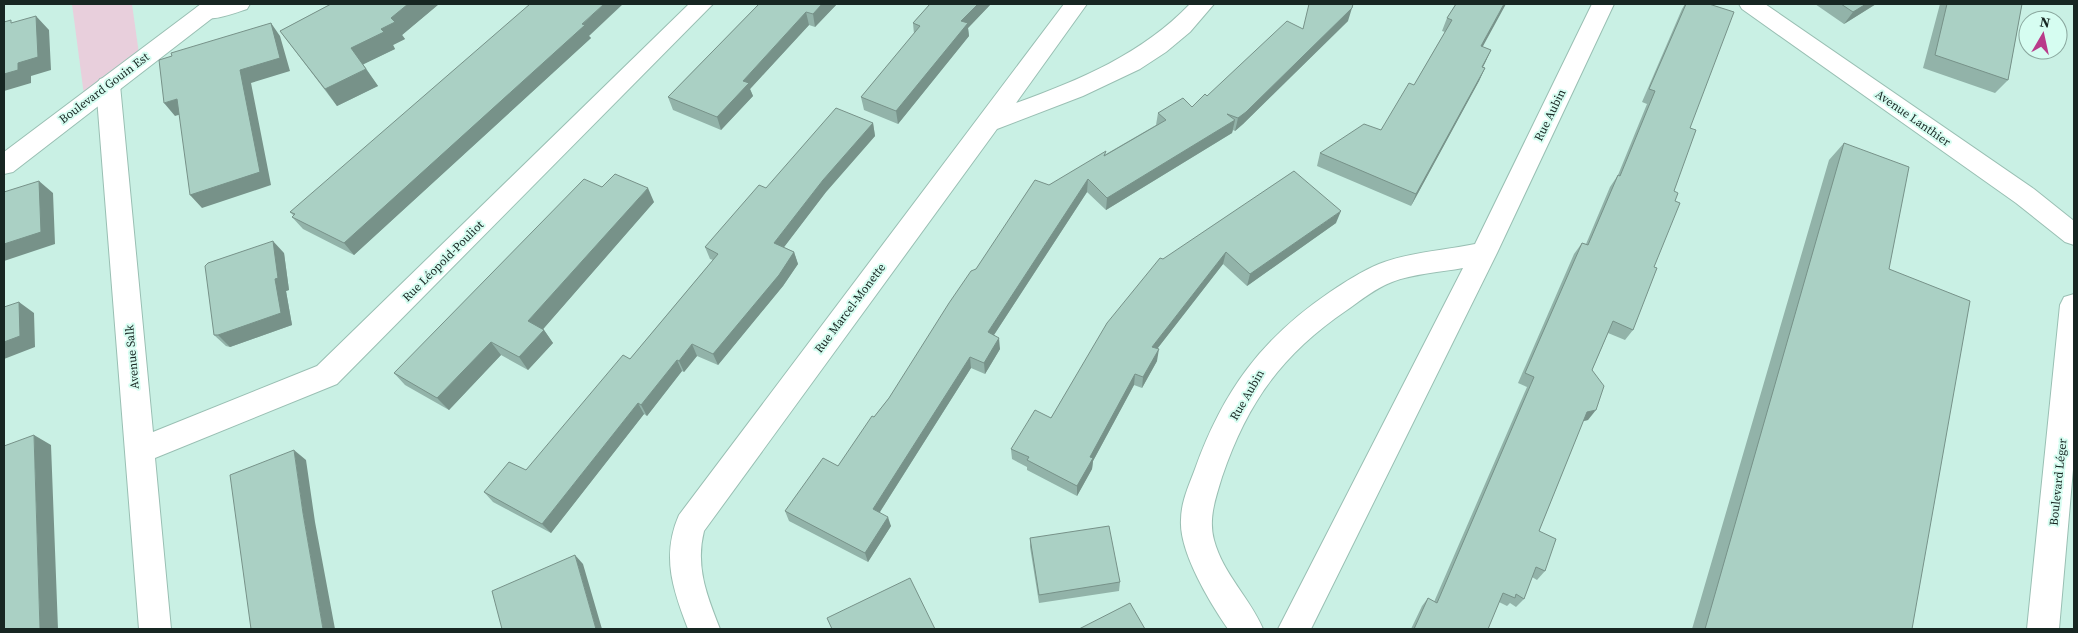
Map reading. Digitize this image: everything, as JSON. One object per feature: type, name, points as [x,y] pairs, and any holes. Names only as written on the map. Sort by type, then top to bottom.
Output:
[{"type":"street","name":"Boulevard Gouin Est","points":[[4,164],[211,8],[239,4]]},
{"type":"street","name":"Rue Léopold-Pouliot","points":[[140,451],[327,375],[702,4]]},
{"type":"street","name":"Rue Marcel-Monette","points":[[704,629],[684,566],[684,546],[690,525],[1076,4]]},
{"type":"street","points":[[987,123],[1117,71],[1174,36],[1203,4]]},
{"type":"street","name":"Rue Aubin","points":[[1294,629],[1484,253],[1603,4]]},
{"type":"street","name":"Avenue Lanthier","points":[[1750,4],[2025,196],[2074,234]]},
{"type":"street","name":"Avenue Salk","points":[[108,85],[155,629]]},
{"type":"street","name":"Rue Aubin","points":[[1247,629],[1219,588],[1198,540],[1196,520],[1199,501],[1217,449],[1247,390],[1266,362],[1293,336],[1322,312],[1353,291],[1387,272],[1484,253]]},
{"type":"street","name":"Boulevard Léger","points":[[2043,629],[2074,305]]},
{"type":"shaded area","points":[[72,4],[132,4],[140,61],[85,103]]},
{"type":"building","points":[[331,4],[408,4],[391,18],[395,22],[381,29],[384,32],[351,48],[366,69],[325,89],[280,31]]},
{"type":"building","points":[[530,4],[604,4],[582,24],[585,25],[344,243],[292,217],[295,214],[290,212]]},
{"type":"building","points":[[759,4],[822,4],[813,14],[806,12],[743,81],[749,83],[717,117],[668,97]]},
{"type":"building","points":[[930,4],[978,4],[961,21],[968,23],[896,111],[861,97],[920,26],[913,23]]},
{"type":"building","points":[[1309,4],[1353,4],[1352,8],[1246,112],[1238,118],[1227,114],[1235,120],[1107,198],[1088,179],[988,332],[999,338],[984,363],[970,357],[873,509],[888,517],[865,553],[785,511],[823,458],[838,466],[872,416],[874,417],[889,398],[949,303],[971,271],[976,269],[1035,180],[1049,185],[1106,151],[1104,156],[1166,120],[1158,113],[1183,98],[1192,107],[1205,94],[1207,96],[1287,21],[1303,29]]},
{"type":"building","points":[[1456,4],[1504,4],[1481,46],[1491,50],[1482,67],[1485,68],[1416,194],[1320,153],[1364,124],[1381,130],[1409,83],[1414,85],[1452,20],[1447,18]]},
{"type":"building","points":[[1686,4],[1709,4],[1734,12],[1690,128],[1696,130],[1674,191],[1678,193],[1675,201],[1680,203],[1654,267],[1657,268],[1633,330],[1613,321],[1592,370],[1604,386],[1596,410],[1587,412],[1539,531],[1556,539],[1545,571],[1536,567],[1524,599],[1516,594],[1515,598],[1503,593],[1488,629],[1414,629],[1428,598],[1437,603],[1534,377],[1525,373],[1582,243],[1588,245],[1618,175],[1620,176],[1655,91],[1649,89]]},
{"type":"building","points":[[1841,4],[1866,4],[1853,12]]},
{"type":"building","points":[[1947,4],[2022,4],[2021,10],[2018,10],[2018,26],[2008,80],[1935,55]]},
{"type":"building","points":[[36,16],[38,57],[18,63],[18,70],[4,74],[4,22],[11,20],[11,23]]},
{"type":"building","points":[[271,23],[280,58],[240,70],[260,172],[190,195],[177,99],[164,103],[159,60],[172,56],[171,53]]},
{"type":"building","points":[[836,108],[873,123],[823,180],[774,243],[794,252],[779,275],[713,354],[692,344],[641,405],[638,403],[542,524],[484,492],[509,462],[526,470],[623,355],[630,359],[718,254],[705,247],[759,185],[766,188]]},
{"type":"building","points":[[1844,143],[1909,167],[1889,269],[1970,301],[1912,629],[1705,629]]},
{"type":"building","points":[[1294,171],[1341,211],[1250,274],[1226,252],[1152,347],[1159,349],[1143,377],[1135,374],[1090,457],[1093,458],[1077,486],[1027,460],[1029,457],[1011,449],[1035,410],[1051,418],[1107,323],[1160,258],[1163,259]]},
{"type":"building","points":[[615,174],[648,188],[528,321],[544,330],[519,357],[491,342],[437,398],[394,373],[584,179],[602,187]]},
{"type":"building","points":[[39,181],[41,232],[4,244],[4,192]]},
{"type":"building","points":[[273,241],[278,278],[275,279],[281,313],[214,335],[205,266],[208,263]]},
{"type":"building","points":[[19,302],[20,336],[4,342],[4,307]]},
{"type":"building","points":[[34,435],[40,629],[4,629],[4,446]]},
{"type":"building","points":[[294,450],[323,629],[251,629],[230,475]]},
{"type":"building","points":[[1109,526],[1120,582],[1039,595],[1030,538]]},
{"type":"building","points":[[575,555],[596,629],[502,629],[492,591]]},
{"type":"building","points":[[910,578],[935,629],[832,629],[827,618]]},
{"type":"building","points":[[1130,603],[1145,629],[1079,629]]}]
